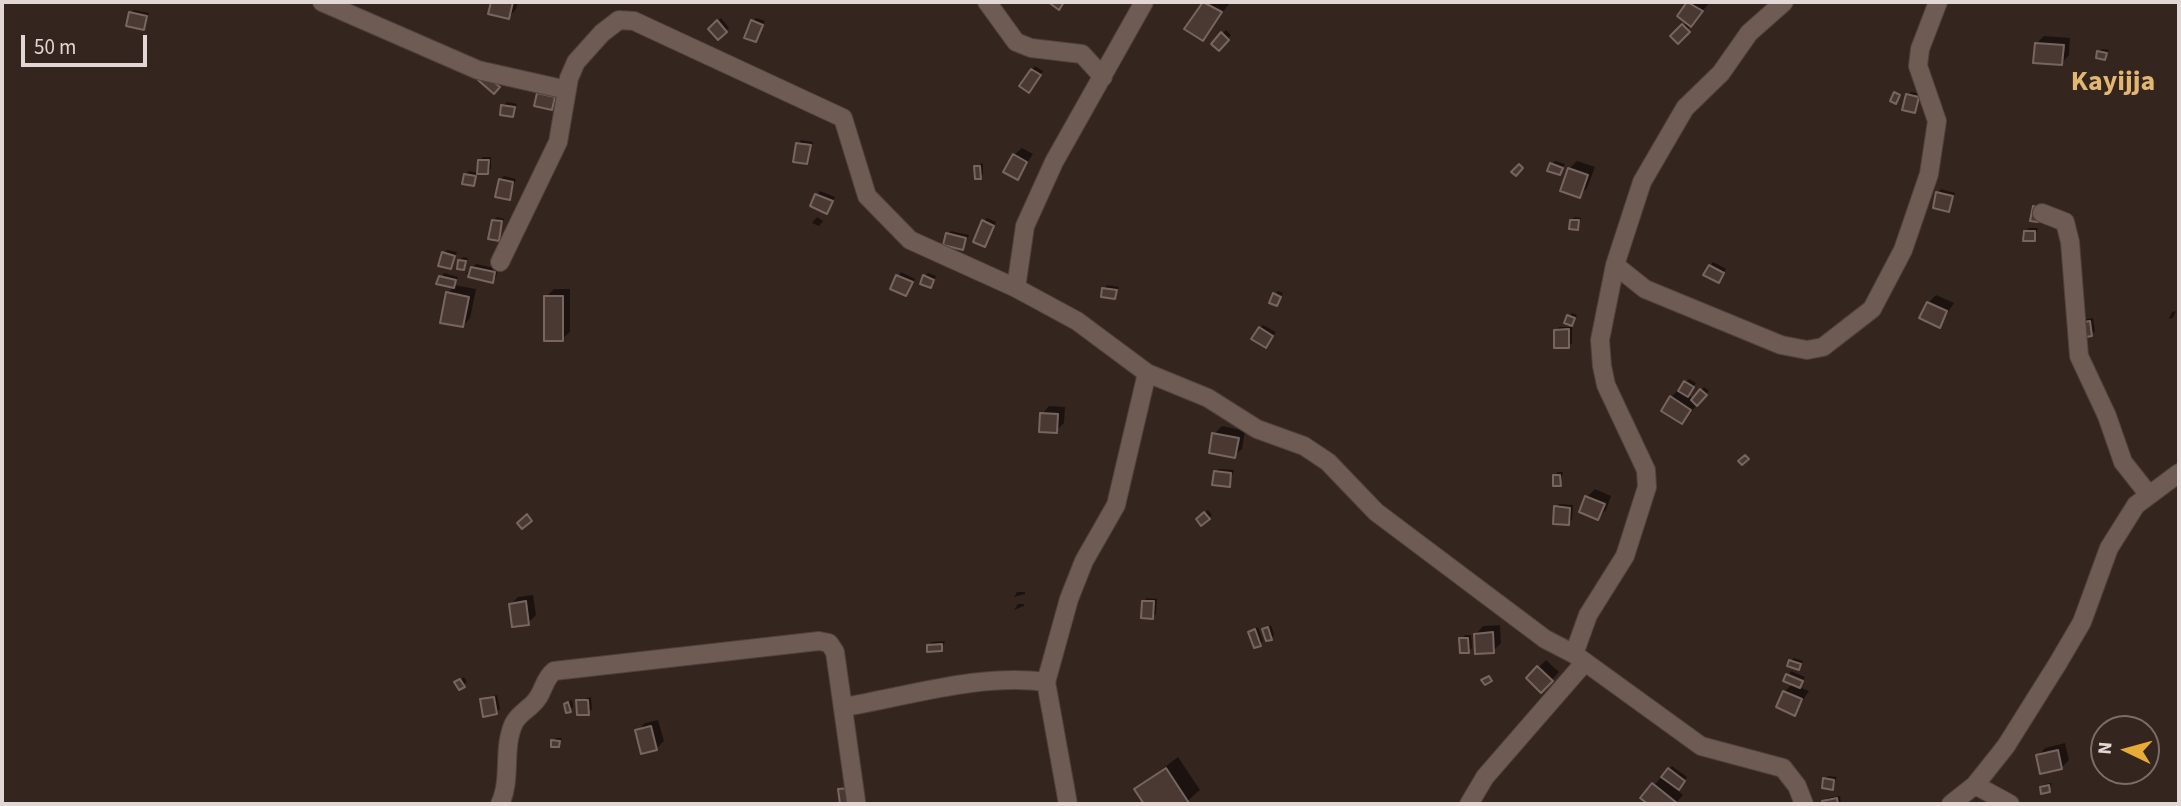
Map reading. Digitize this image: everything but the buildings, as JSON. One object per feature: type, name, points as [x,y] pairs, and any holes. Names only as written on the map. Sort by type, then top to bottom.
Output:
[{"type":"street","points":[[322,2],[423,44],[478,71],[567,90]]},
{"type":"street","points":[[987,2],[1016,42],[1031,48],[1082,54],[1102,77]]},
{"type":"street","points":[[1016,288],[1025,226],[1054,162],[1144,2]]},
{"type":"street","points":[[1469,804],[1485,777],[1580,658],[1588,615],[1625,556],[1647,486],[1642,461],[1606,385],[1600,340],[1615,265],[1643,182],[1685,108],[1721,73],[1749,33],[1784,2]]},
{"type":"street","points":[[1615,265],[1645,289],[1781,345],[1807,350],[1823,347],[1872,309],[1903,250],[1929,174],[1937,121],[1918,66],[1920,49],[1938,2]]},
{"type":"street","points":[[500,261],[558,142],[567,90],[576,62],[601,33],[620,20],[634,21],[688,49],[761,78],[788,94],[843,118],[867,196],[910,240],[1016,288],[1077,321],[1147,373],[1208,398],[1258,429],[1304,446],[1328,462],[1376,512],[1458,576],[1545,639],[1580,658],[1663,716],[1701,746],[1783,768],[1797,786],[1804,804]]},
{"type":"street","points":[[2042,213],[2065,222],[2070,242],[2079,356],[2107,416],[2123,462],[2150,495]]},
{"type":"street","points":[[1068,804],[1046,682],[1069,599],[1084,561],[1116,505],[1147,373]]},
{"type":"street","points":[[1951,804],[1975,785],[2006,746],[2058,663],[2082,622],[2109,548],[2136,505],[2179,473]]},
{"type":"street","points":[[500,804],[504,795],[508,744],[514,721],[537,699],[548,676],[554,671],[819,640],[829,643],[835,652],[856,801]]},
{"type":"street","points":[[844,707],[1020,678],[1046,682]]},
{"type":"street","points":[[1975,785],[2010,804]]},
{"type":"district","name":"Kayijja","points":[[2113,84]]}]
